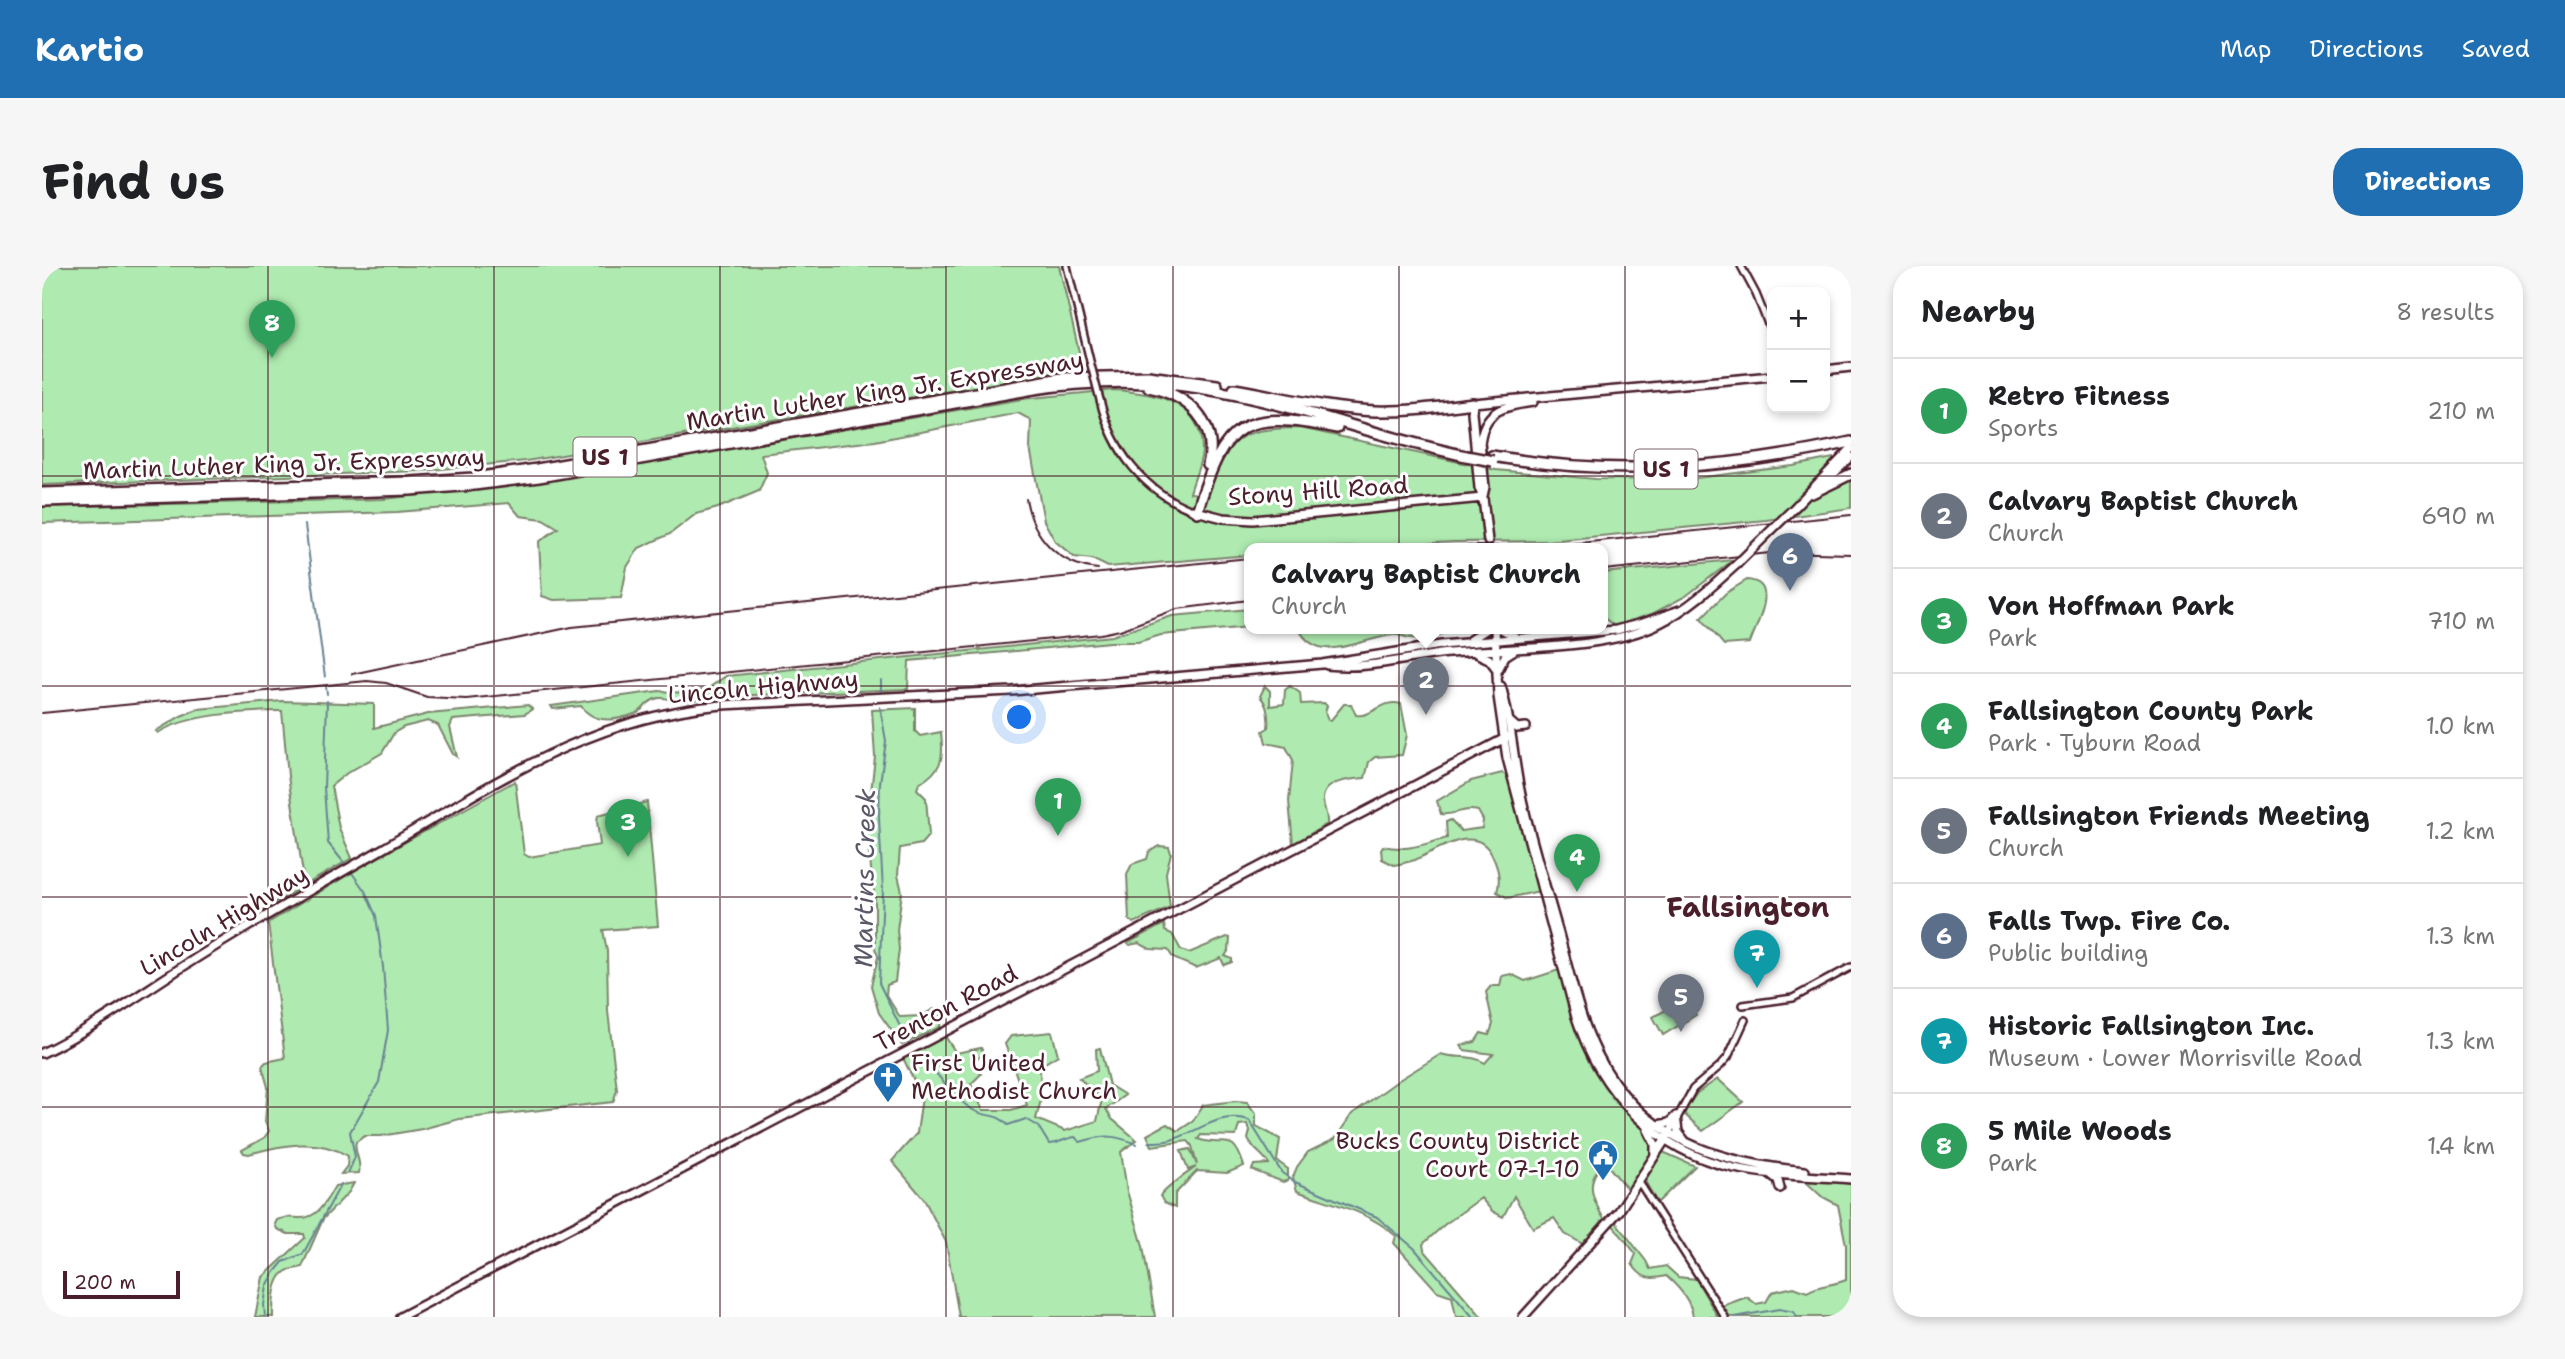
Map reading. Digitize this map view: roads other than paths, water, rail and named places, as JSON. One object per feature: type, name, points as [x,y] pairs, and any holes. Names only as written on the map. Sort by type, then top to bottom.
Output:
[{"type":"highway","name":"Martin Luther King Jr. Expressway","points":[[42,493],[474,478],[1062,377],[1148,376],[1192,380],[1234,389],[1465,453]]},
{"type":"highway","name":"Martin Luther King Jr. Expressway","points":[[42,501],[410,490],[485,484],[1034,389],[1105,382],[1163,383],[1219,391],[1395,438],[1493,459],[1579,472],[1665,474],[1743,468],[1851,442]]},
{"type":"highway","points":[[1105,382],[1165,391],[1187,402],[1199,414],[1208,431],[1211,452],[1195,511]]},
{"type":"highway","points":[[1234,389],[1373,411],[1473,403]]},
{"type":"highway","points":[[1195,511],[1220,449],[1230,436],[1250,425],[1296,421],[1395,438]]},
{"type":"highway","name":"Martin Luther King Jr. Expressway","points":[[1835,448],[1851,448]]},
{"type":"highway","points":[[1812,493],[1851,474]]},
{"type":"main road","points":[[1830,369],[1851,367]]},
{"type":"main road","points":[[1473,403],[1767,376]]},
{"type":"main road","points":[[1480,445],[1487,422],[1504,407],[1581,395]]},
{"type":"main road","points":[[1473,403],[1485,487],[1483,498]]},
{"type":"main road","points":[[1473,403],[1478,477],[1488,541]]},
{"type":"main road","name":"Lincoln Highway","points":[[42,1053],[208,950],[515,771],[564,746],[609,728],[664,714],[712,706],[1012,691],[1322,664],[1462,643],[1520,648],[1625,636],[1660,623],[1706,591],[1796,506],[1851,448]]},
{"type":"main road","name":"Lincoln Highway","points":[[1796,506],[1851,457]]},
{"type":"main road","name":"Stony Hill Road","points":[[1195,511],[1223,519],[1253,520],[1483,498]]},
{"type":"main road","name":"Lincoln Highway","points":[[1608,630],[1623,628],[1679,610]]},
{"type":"main road","points":[[1462,643],[1478,634]]},
{"type":"main road","points":[[1495,634],[1507,737],[1524,806],[1576,997],[1603,1065],[1632,1103],[1667,1137],[1718,1156],[1754,1165],[1851,1176]]},
{"type":"main road","points":[[1508,634],[1524,638]]},
{"type":"main road","name":"Lincoln Highway","points":[[1322,664],[1335,666],[1468,651],[1524,638],[1564,634]]},
{"type":"main road","points":[[1499,676],[1505,656],[1520,648]]},
{"type":"main road","points":[[1468,651],[1485,656],[1492,662],[1499,676]]},
{"type":"main road","points":[[1504,718],[1517,728],[1526,727]]},
{"type":"main road","points":[[1484,749],[1504,718]]},
{"type":"main road","points":[[1507,737],[1507,758],[1581,1033],[1608,1086],[1644,1124],[1654,1140],[1655,1156]]},
{"type":"main road","name":"Trenton Road","points":[[400,1317],[1507,737]]},
{"type":"main road","points":[[1484,749],[1497,749],[1507,758]]},
{"type":"main road","points":[[1657,1125],[1670,1123],[1676,1116]]},
{"type":"main road","points":[[1676,1116],[1678,1132],[1694,1147]]},
{"type":"main road","points":[[1644,1124],[1707,1160],[1732,1167],[1769,1173],[1851,1176]]},
{"type":"main road","points":[[1523,1317],[1619,1211],[1667,1137]]},
{"type":"main road","points":[[1769,1173],[1778,1180],[1780,1188]]},
{"type":"street","name":"Stony Hill Road","points":[[1067,266],[1100,400],[1113,438],[1132,467],[1157,491],[1195,511]]},
{"type":"street","points":[[1741,266],[1767,321]]},
{"type":"street","points":[[1743,1004],[1793,998],[1851,967]]},
{"type":"street","points":[[1667,1137],[1693,1089],[1728,1056],[1745,1020]]},
{"type":"street","points":[[1639,1182],[1725,1317]]},
{"type":"waterway","points":[[305,525],[325,677]]},
{"type":"waterway","name":"Martins Creek","points":[[881,680],[881,691]]},
{"type":"waterway","points":[[326,686],[327,694]]},
{"type":"waterway","points":[[327,701],[324,788],[328,843],[345,864]]},
{"type":"waterway","name":"Martins Creek","points":[[880,707],[886,741],[880,783],[883,890],[879,983],[908,1043]]},
{"type":"waterway","points":[[348,1173],[355,1157],[350,1132],[379,1082],[388,1030],[376,916],[365,891],[352,873]]},
{"type":"waterway","name":"Martins Creek","points":[[915,1053],[923,1056],[965,1105],[982,1114],[999,1118],[1008,1125],[1026,1119],[1038,1126],[1049,1144],[1075,1137],[1080,1142],[1109,1137],[1137,1144]]},
{"type":"waterway","name":"Martins Creek","points":[[1149,1142],[1177,1138],[1226,1118],[1249,1120],[1282,1173],[1295,1182],[1377,1217],[1414,1248],[1473,1317]]},
{"type":"waterway","points":[[265,1317],[267,1286],[274,1273],[283,1262],[303,1254],[341,1184]]},
{"type":"waterway","name":"Martins Creek","points":[[1735,1317],[1779,1309],[1794,1312],[1797,1317]]},
{"type":"railway","points":[[1026,499],[1029,513],[1041,537],[1050,547],[1071,562],[1098,569]]},
{"type":"railway","points":[[1579,543],[1851,515]]},
{"type":"railway","points":[[1608,569],[1780,552],[1851,554]]},
{"type":"railway","points":[[352,674],[572,627],[1244,559]]},
{"type":"railway","points":[[42,713],[367,681],[386,683],[427,697],[466,699],[1101,634],[1120,630],[1177,609],[1244,601]]},
{"type":"place","name":"5 Mile Woods","points":[[272,358]]},
{"type":"place","name":"Falls Twp. Fire Co.","points":[[1790,591]]},
{"type":"place","name":"Calvary Baptist Church","points":[[1426,715]]},
{"type":"place","name":"Retro Fitness","points":[[1058,836]]},
{"type":"place","name":"Von Hoffman Park","points":[[628,857]]},
{"type":"place","name":"Fallsington County Park","points":[[1577,892]]},
{"type":"place","name":"Historic Fallsington Inc.","points":[[1757,988]]},
{"type":"place","name":"Fallsington Friends Meeting","points":[[1681,1032]]},
{"type":"place","name":"First United Methodist Church","points":[[888,1104]]},
{"type":"place","name":"Bucks County District Court 07-1-10","points":[[1603,1182]]},
{"type":"district","name":"Fallsington","points":[[1748,907]]}]
